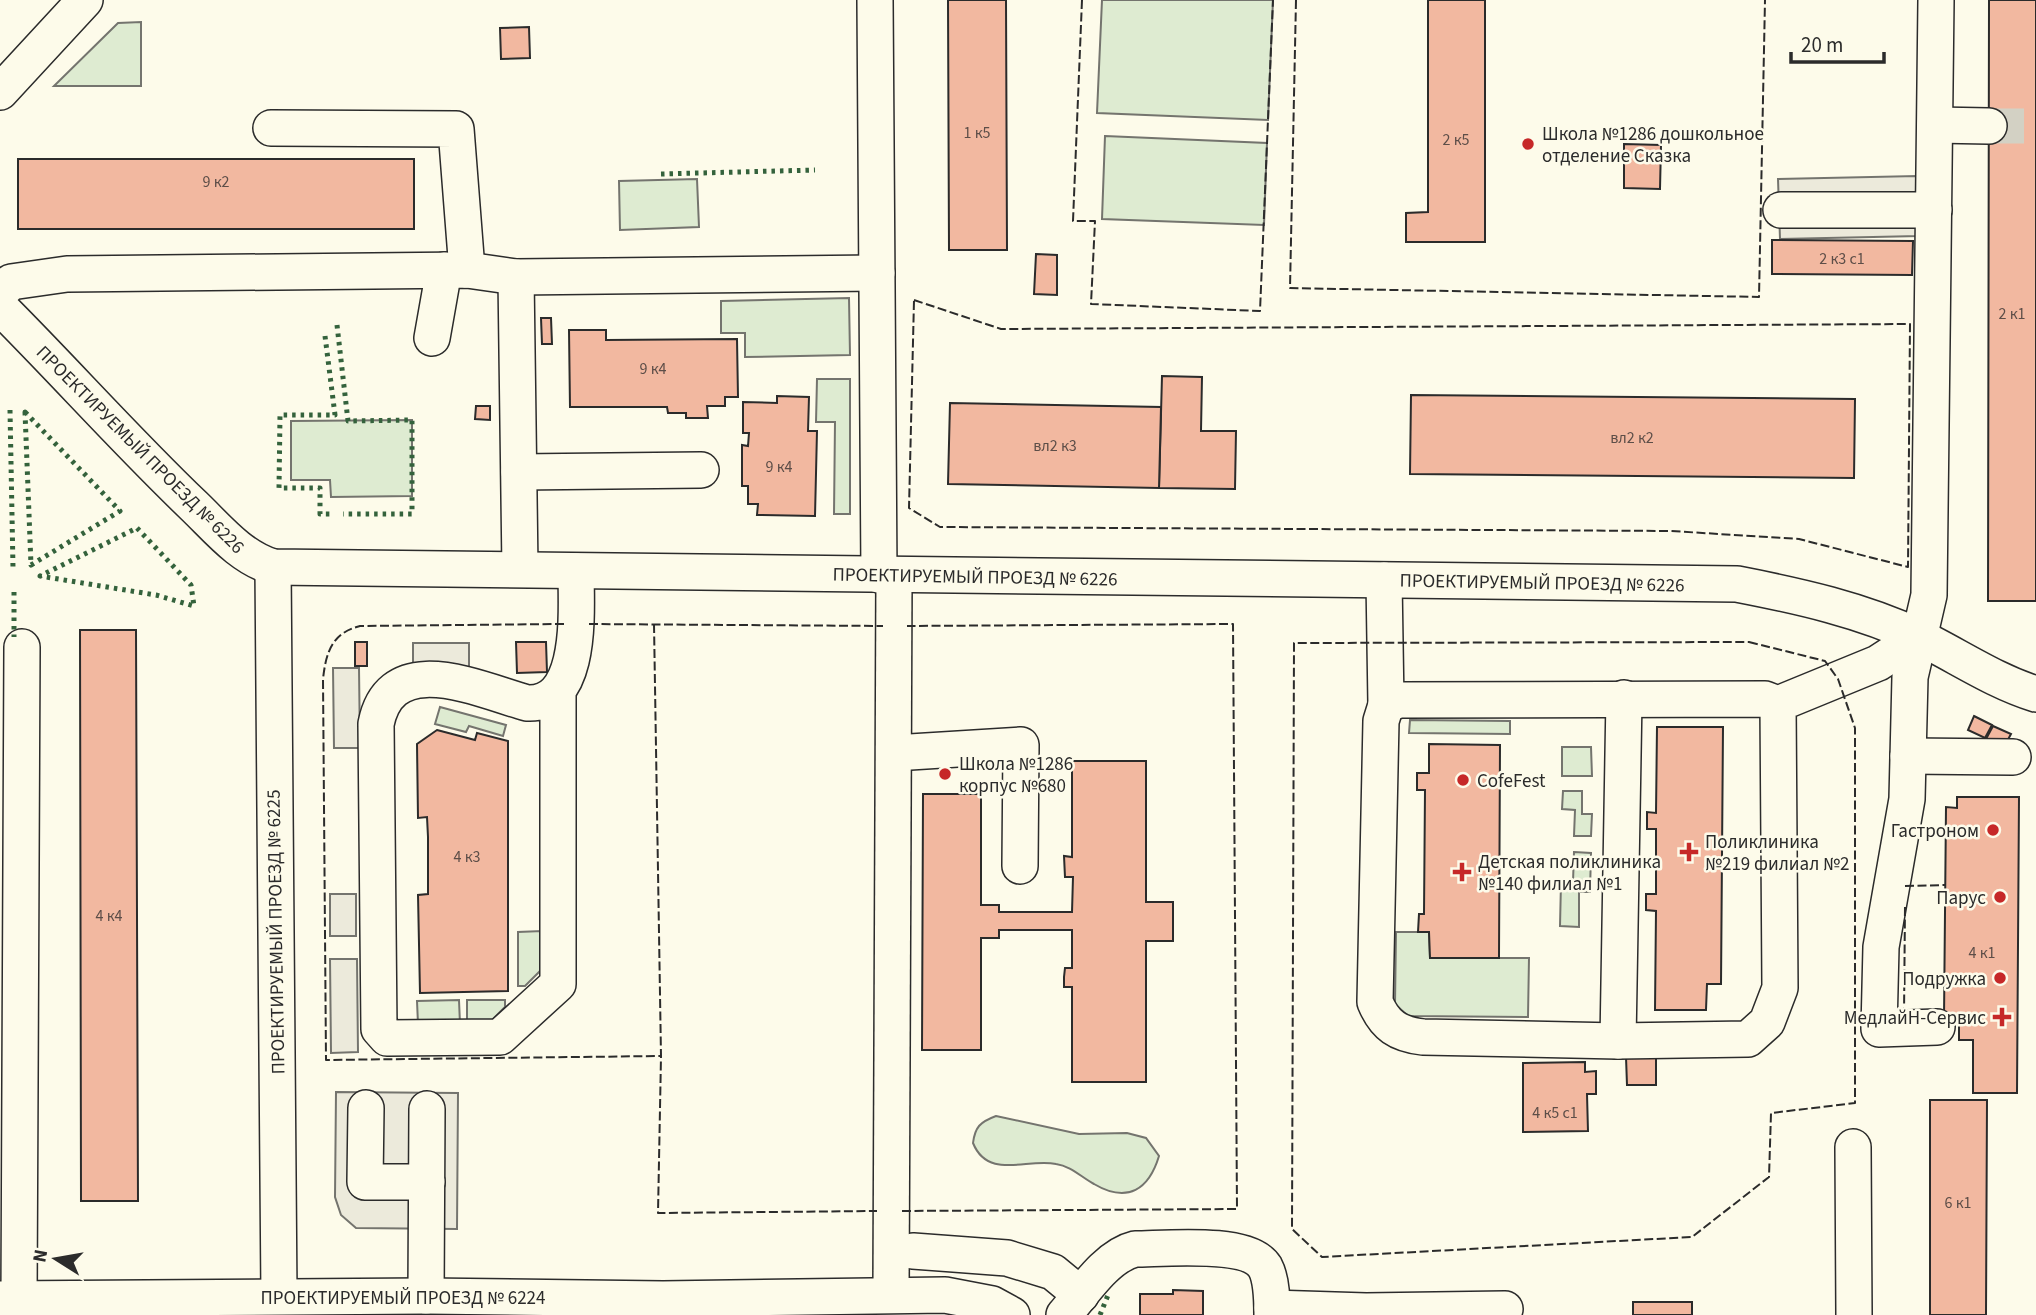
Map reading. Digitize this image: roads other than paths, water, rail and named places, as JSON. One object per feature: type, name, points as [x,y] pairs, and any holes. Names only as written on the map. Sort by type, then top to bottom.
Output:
[{"type":"street","points":[[0,92],[85,0]]},
{"type":"street","points":[[875,0],[877,273],[894,753],[891,1295]]},
{"type":"street","points":[[1936,0],[1929,595],[1910,677],[1907,799],[1881,947],[1879,1029],[1937,1027]]},
{"type":"street","points":[[1935,125],[1989,126]]},
{"type":"street","points":[[271,128],[456,130],[456,270],[432,338]]},
{"type":"street","points":[[1781,210],[1934,210]]},
{"type":"street","points":[[0,293],[11,282],[67,274],[456,270],[516,277],[877,273]]},
{"type":"street","points":[[516,277],[520,569]]},
{"type":"street","name":"ПРОЕКТИРУЕМЫЙ ПРОЕЗД № 6226","points":[[0,307],[208,520],[254,561],[273,567],[1737,584],[1822,601],[1918,637],[1985,674],[2036,694]]},
{"type":"street","points":[[519,472],[701,470]]},
{"type":"street","name":"ПРОЕКТИРУЕМЫЙ ПРОЕЗД № 6225","points":[[273,567],[279,1296]]},
{"type":"street","points":[[558,692],[548,701],[527,703],[436,679],[419,678],[401,684],[383,701],[376,724],[379,1018],[381,1033],[387,1038],[500,1037],[558,984],[558,692],[576,635],[576,570]]},
{"type":"street","points":[[1384,580],[1386,705],[1381,721],[1375,1002],[1389,1027],[1405,1035],[1618,1041],[1748,1039],[1767,1022],[1780,988],[1778,704]]},
{"type":"street","points":[[1386,705],[1399,700],[1624,698],[1765,699],[1778,704],[1878,663],[1918,637]]},
{"type":"street","points":[[10,1299],[10,1107],[22,647]]},
{"type":"street","points":[[1618,1041],[1624,698]]},
{"type":"street","points":[[894,753],[1020,745],[1020,866]]},
{"type":"street","points":[[1908,756],[2014,757]]},
{"type":"street","points":[[366,1108],[365,1182],[427,1182]]},
{"type":"street","points":[[426,1296],[427,1109]]},
{"type":"street","points":[[1853,1147],[1854,1315]]},
{"type":"street","points":[[913,1251],[1007,1258],[1052,1272],[1073,1305],[1110,1264],[1126,1251],[1225,1249],[1248,1254],[1264,1266],[1272,1312],[1505,1309]]},
{"type":"street","name":"ПРОЕКТИРУЕМЫЙ ПРОЕЗД № 6224","points":[[10,1299],[279,1296],[663,1299],[945,1295],[992,1304],[1012,1315]]},
{"type":"tunnel","points":[[1989,126],[2036,126]]},
{"type":"place","name":"Школа №1286 дошкольное отделение Сказка","points":[[1528,144]]},
{"type":"place","name":"Школа №1286 корпус №680","points":[[945,774]]},
{"type":"place","name":"CofeFest","points":[[1463,780]]},
{"type":"place","name":"Гастроном","points":[[1993,830]]},
{"type":"place","name":"Поликлиника №219 филиал №2","points":[[1689,852]]},
{"type":"place","name":"Детская поликлиника №140 филиал №1","points":[[1462,872]]},
{"type":"place","name":"Парус","points":[[2000,897]]},
{"type":"place","name":"Подружка","points":[[2000,978]]},
{"type":"place","name":"МедлайН-Сервис","points":[[2002,1017]]}]
